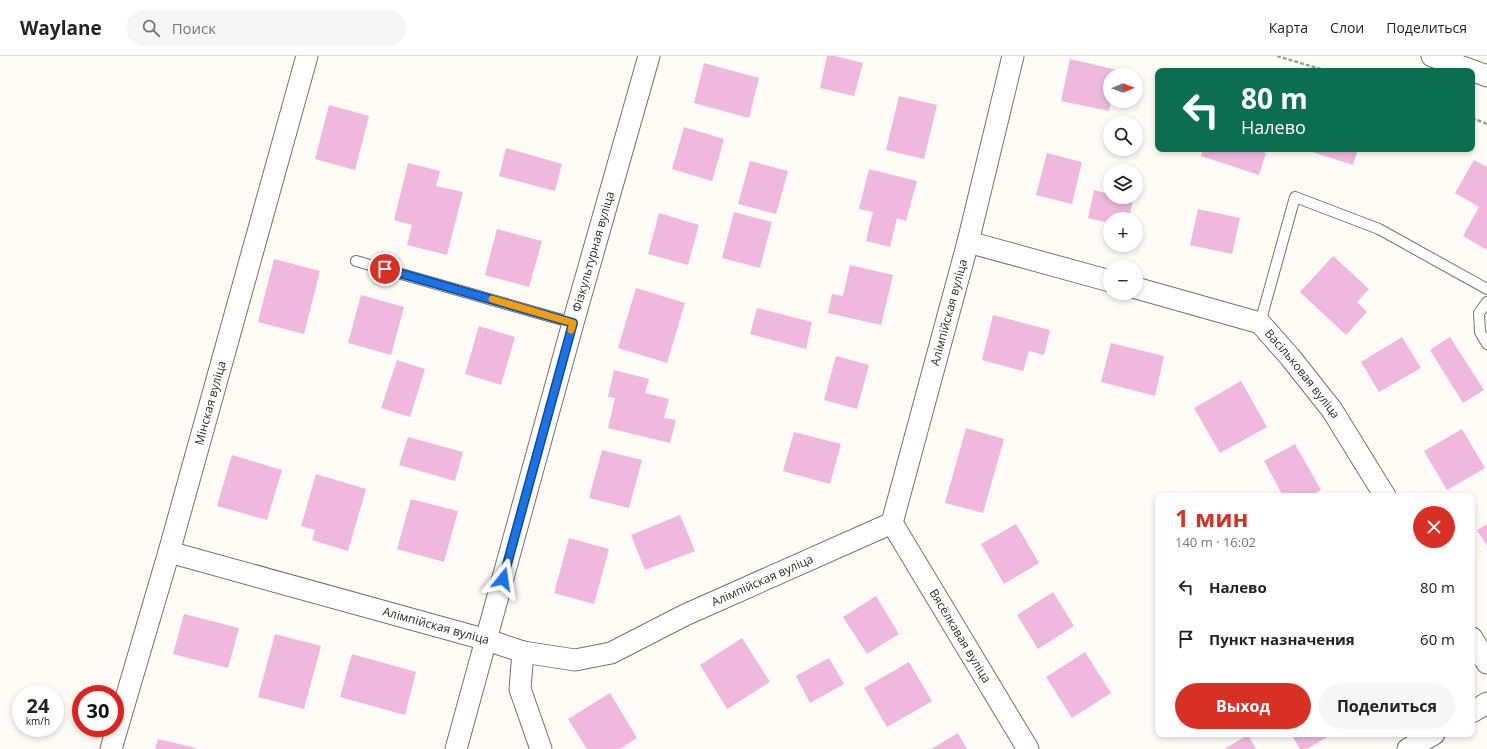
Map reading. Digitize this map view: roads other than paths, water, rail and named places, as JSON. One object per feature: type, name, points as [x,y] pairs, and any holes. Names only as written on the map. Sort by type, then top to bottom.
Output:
[{"type":"street","name":"Мінская вуліца","points":[[111,749],[169,552],[307,56]]},
{"type":"street","name":"Фізкультурная вуліца","points":[[456,749],[573,323],[649,56]]},
{"type":"street","name":"Алімпійская вуліца","points":[[169,552],[487,640],[523,652],[575,660],[611,653],[685,615],[892,523],[968,242],[1013,56]]},
{"type":"street","points":[[1432,56],[1465,68]]},
{"type":"street","points":[[1475,72],[1487,76]]},
{"type":"street","points":[[968,242],[1103,279]]},
{"type":"street","name":"Васільковая вуліца","points":[[1143,290],[1260,323],[1290,357],[1332,410],[1383,493]]},
{"type":"street","name":"Вясёлкавая вуліца","points":[[892,523],[1028,749]]},
{"type":"street","points":[[1475,643],[1487,663]]},
{"type":"street","points":[[523,652],[520,689],[541,749]]},
{"type":"street","points":[[1475,710],[1487,703]]},
{"type":"street","points":[[1408,749],[1429,737]]},
{"type":"lane","points":[[1260,323],[1295,197],[1380,229],[1487,289]]},
{"type":"lane","points":[[356,261],[573,323]]},
{"type":"lane","points":[[1487,302],[1479,313],[1480,332],[1487,344]]}]
